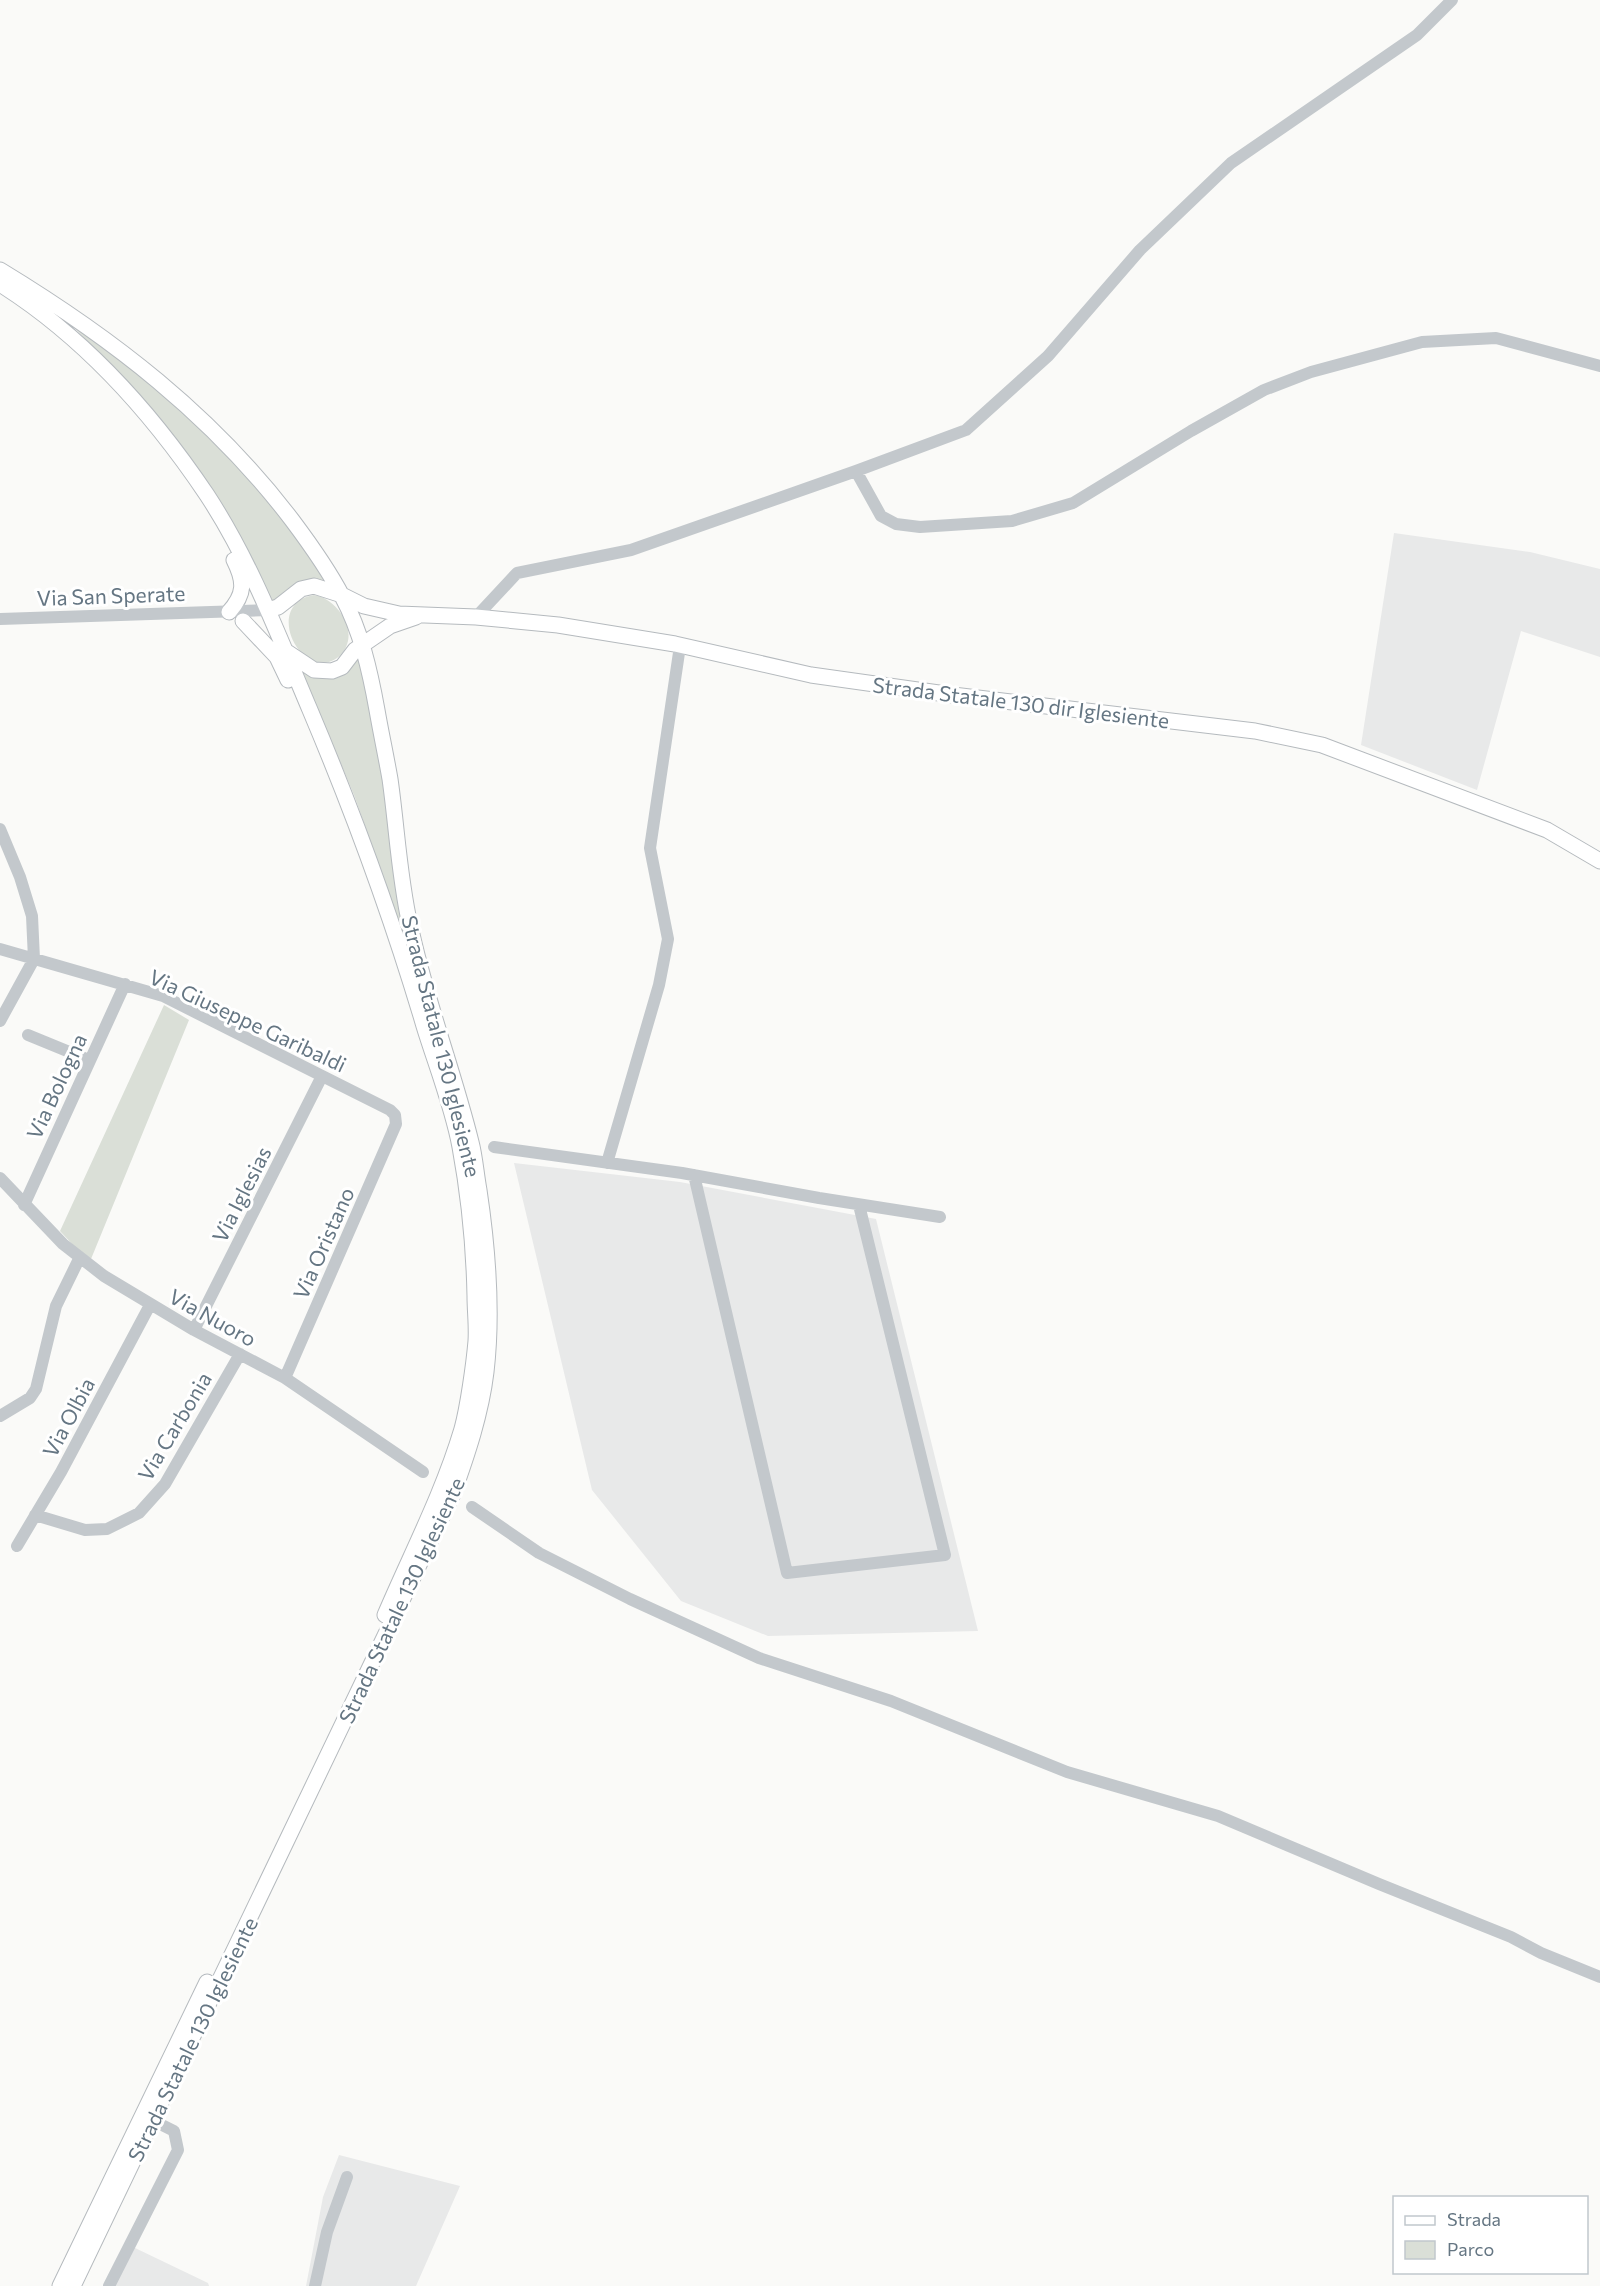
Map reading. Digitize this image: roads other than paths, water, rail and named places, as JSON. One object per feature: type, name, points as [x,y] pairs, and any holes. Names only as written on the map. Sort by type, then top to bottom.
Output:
[{"type":"main road","name":"Strada Statale 130 Iglesiente","points":[[0,270],[52,302],[121,350],[188,405],[233,449],[275,499],[307,541],[342,595],[363,646],[390,779],[397,849],[410,926],[472,1144],[482,1212],[489,1294],[485,1373],[471,1441],[453,1494],[73,2286]]},
{"type":"main road","name":"Strada Statale 130 Iglesiente","points":[[0,284],[43,313],[74,339],[134,400],[178,453],[230,532],[287,652],[374,869],[398,938],[460,1145],[470,1219],[476,1339],[463,1426],[441,1485],[378,1629],[60,2286]]},
{"type":"main road","points":[[225,612],[238,602],[243,585],[240,572],[226,544],[230,532]]},
{"type":"main road","points":[[268,610],[279,607],[295,593],[308,587],[320,587],[342,595]]},
{"type":"main road","name":"Strada Statale 130 dir Iglesiente","points":[[342,595],[364,606],[399,614],[476,617],[558,625],[680,646],[811,675],[953,695],[1255,731],[1322,745],[1547,830],[1600,861]]},
{"type":"main road","name":"Strada Statale 130 dir Iglesiente","points":[[363,646],[390,626],[422,615]]},
{"type":"main road","points":[[243,621],[277,657],[300,708],[318,727]]},
{"type":"main road","points":[[287,652],[307,667],[323,672],[342,667],[355,650],[363,646]]},
{"type":"street","points":[[476,617],[517,573],[631,550],[966,430],[1048,356],[1140,250],[1231,164],[1417,35],[1452,0]]},
{"type":"street","points":[[856,471],[881,516],[896,524],[920,527],[1012,521],[1073,503],[1191,431],[1264,390],[1311,372],[1422,342],[1496,338],[1600,366]]},
{"type":"street","name":"Via San Sperate","points":[[0,619],[268,610]]},
{"type":"street","points":[[225,612],[243,621],[287,652]]},
{"type":"street","points":[[607,1163],[658,986],[668,939],[650,848],[680,646]]},
{"type":"street","points":[[0,828],[20,877],[32,916],[34,959],[0,1021]]},
{"type":"street","name":"Via Giuseppe Garibaldi","points":[[0,949],[164,996],[390,1110],[395,1115],[396,1124]]},
{"type":"street","name":"Via Bologna","points":[[24,1205],[125,984]]},
{"type":"street","points":[[28,1035],[89,1060]]},
{"type":"street","name":"Via Iglesias","points":[[194,1330],[322,1076]]},
{"type":"street","name":"Via Oristano","points":[[285,1378],[396,1124]]},
{"type":"street","points":[[494,1147],[694,1175],[859,1205],[940,1217]]},
{"type":"street","points":[[694,1175],[787,1573],[945,1555],[859,1205]]},
{"type":"street","name":"Via Nuoro","points":[[0,1178],[24,1205],[80,1259],[150,1305],[285,1378],[423,1472]]},
{"type":"street","points":[[0,1416],[30,1398],[36,1389],[56,1306],[80,1259]]},
{"type":"street","name":"Via Olbia","points":[[17,1546],[61,1472],[150,1305]]},
{"type":"street","name":"Via Carbonia","points":[[35,1515],[85,1530],[107,1529],[139,1513],[165,1484],[240,1354]]},
{"type":"street","points":[[472,1507],[539,1553],[630,1599],[759,1658],[891,1701],[1067,1772],[1218,1816],[1511,1937],[1540,1953],[1600,1977]]},
{"type":"street","points":[[109,2286],[178,2150],[174,2131],[152,2120]]},
{"type":"street","points":[[315,2286],[327,2232],[346,2177]]}]
